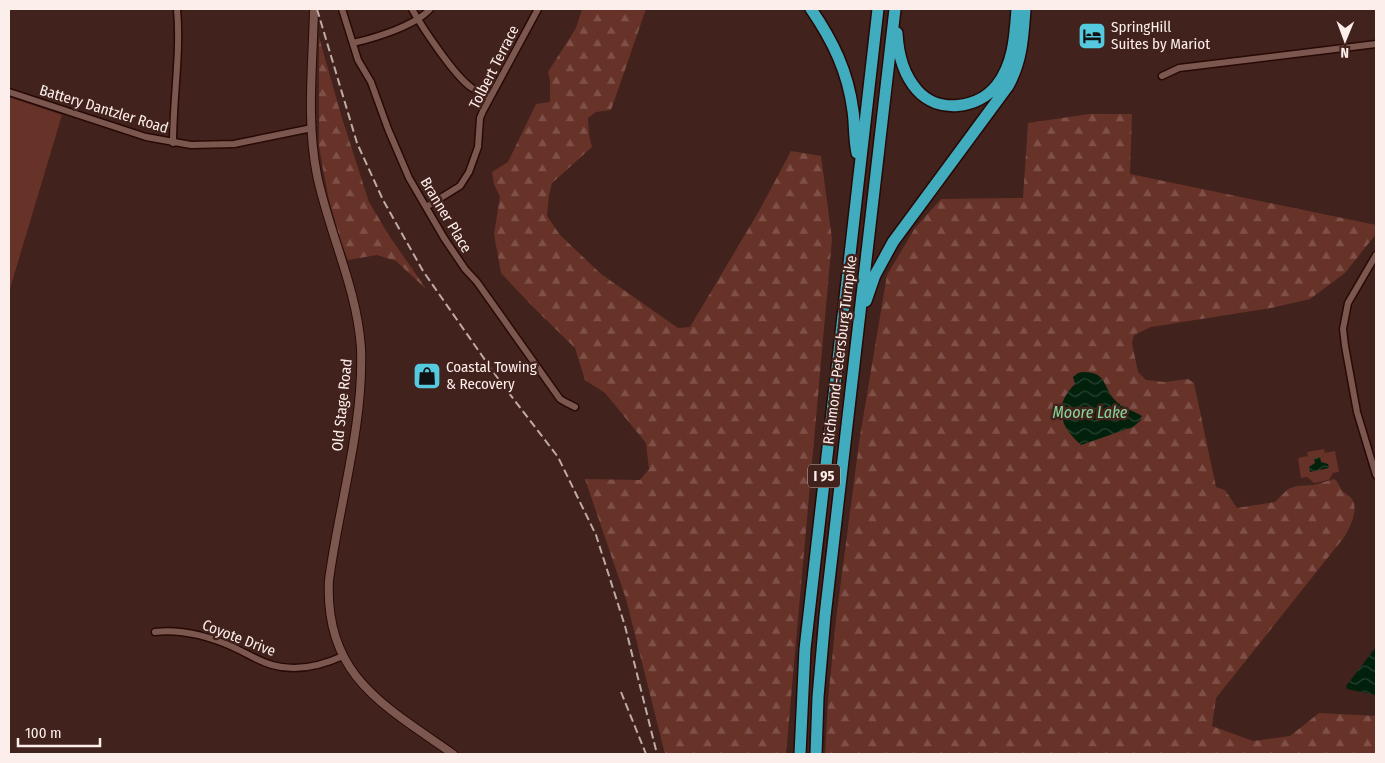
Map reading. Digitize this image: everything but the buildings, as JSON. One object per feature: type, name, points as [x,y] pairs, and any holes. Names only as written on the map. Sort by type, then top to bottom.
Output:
[{"type":"highway","points":[[811,9],[830,38],[844,67],[850,90],[856,147],[860,164]]},
{"type":"highway","name":"Richmond-Petersburg Turnpike","points":[[800,754],[805,649],[878,9]]},
{"type":"highway","points":[[895,9],[899,51],[905,72],[910,81],[928,99],[951,106],[961,106],[984,98],[997,85],[1012,54],[1017,9]]},
{"type":"highway","name":"Richmond-Petersburg Turnpike","points":[[816,754],[822,645],[895,9]]},
{"type":"highway","points":[[859,324],[875,275],[886,252],[1001,96],[1015,74],[1022,49],[1025,9]]},
{"type":"street","points":[[173,143],[173,110],[178,34],[176,9]]},
{"type":"street","name":"Old Stage Road","points":[[314,9],[313,150],[321,195],[356,309],[360,347],[360,385],[356,422],[328,580],[330,619],[343,656],[356,677],[373,696],[453,754]]},
{"type":"street","name":"Branner Place","points":[[342,9],[358,60],[371,82],[409,178],[444,238],[560,399],[575,407]]},
{"type":"street","points":[[412,9],[465,82],[471,88],[489,97]]},
{"type":"street","points":[[353,43],[382,36],[430,9]]},
{"type":"street","name":"Tolbert Terrace","points":[[426,207],[460,186],[469,172],[478,147],[480,118],[489,97],[538,9]]},
{"type":"street","points":[[1162,76],[1179,68],[1376,44]]},
{"type":"street","name":"Battery Dantzler Road","points":[[9,92],[141,135],[173,143],[224,145],[312,128]]},
{"type":"street","points":[[1376,255],[1348,303],[1343,329],[1344,346],[1357,412],[1376,475]]},
{"type":"street","name":"Coyote Drive","points":[[155,632],[177,631],[196,634],[232,647],[260,661],[281,667],[303,668],[343,656]]},
{"type":"green space","points":[[582,9],[646,9],[611,110],[596,112],[588,118],[592,147],[552,183],[547,216],[560,235],[601,274],[678,328],[690,327],[759,211],[791,151],[821,156],[832,239],[786,754],[665,754],[626,599],[585,479],[640,480],[649,469],[646,443],[605,393],[585,380],[575,348],[501,273],[494,234],[500,197],[494,184],[492,172],[508,162],[536,104],[550,102],[548,72],[576,28]]},
{"type":"green space","points":[[319,37],[369,202],[390,237],[427,290],[396,261],[377,255],[348,260],[328,196],[319,146]]},
{"type":"green space","points":[[9,97],[62,115],[9,292]]},
{"type":"green space","points":[[1089,114],[1132,114],[1130,174],[1376,225],[1376,234],[1345,273],[1310,299],[1271,308],[1151,327],[1134,335],[1132,343],[1138,372],[1146,380],[1165,382],[1188,379],[1194,383],[1216,487],[1225,490],[1237,508],[1275,502],[1288,489],[1297,486],[1314,485],[1334,479],[1354,503],[1353,518],[1345,536],[1216,698],[1212,726],[1253,741],[1290,736],[1319,713],[1376,716],[1376,754],[825,754],[836,619],[860,436],[887,275],[915,228],[941,199],[1023,198],[1028,123]]},
{"type":"green space","points":[[1324,449],[1325,453],[1335,451],[1339,472],[1333,473],[1329,480],[1314,483],[1307,477],[1301,478],[1298,458],[1308,456],[1307,452]]},
{"type":"water","name":"Moore Lake","points":[[1083,372],[1097,375],[1101,378],[1117,402],[1142,416],[1140,421],[1133,427],[1081,445],[1064,423],[1061,408],[1068,392],[1075,384],[1073,377]]},
{"type":"water","points":[[1320,457],[1321,462],[1328,464],[1329,468],[1310,472],[1309,467],[1315,463],[1314,459]]},
{"type":"water","points":[[1376,647],[1376,695],[1347,689],[1346,686]]},
{"type":"railway","points":[[317,9],[357,143],[383,200],[423,271],[499,380],[558,457],[596,535],[625,626],[657,754]]},
{"type":"railway","points":[[621,692],[646,754]]},
{"type":"place","name":"SpringHill Suites by Mariot","points":[[1092,36]]},
{"type":"place","name":"Coastal Towing & Recovery","points":[[427,376]]}]
